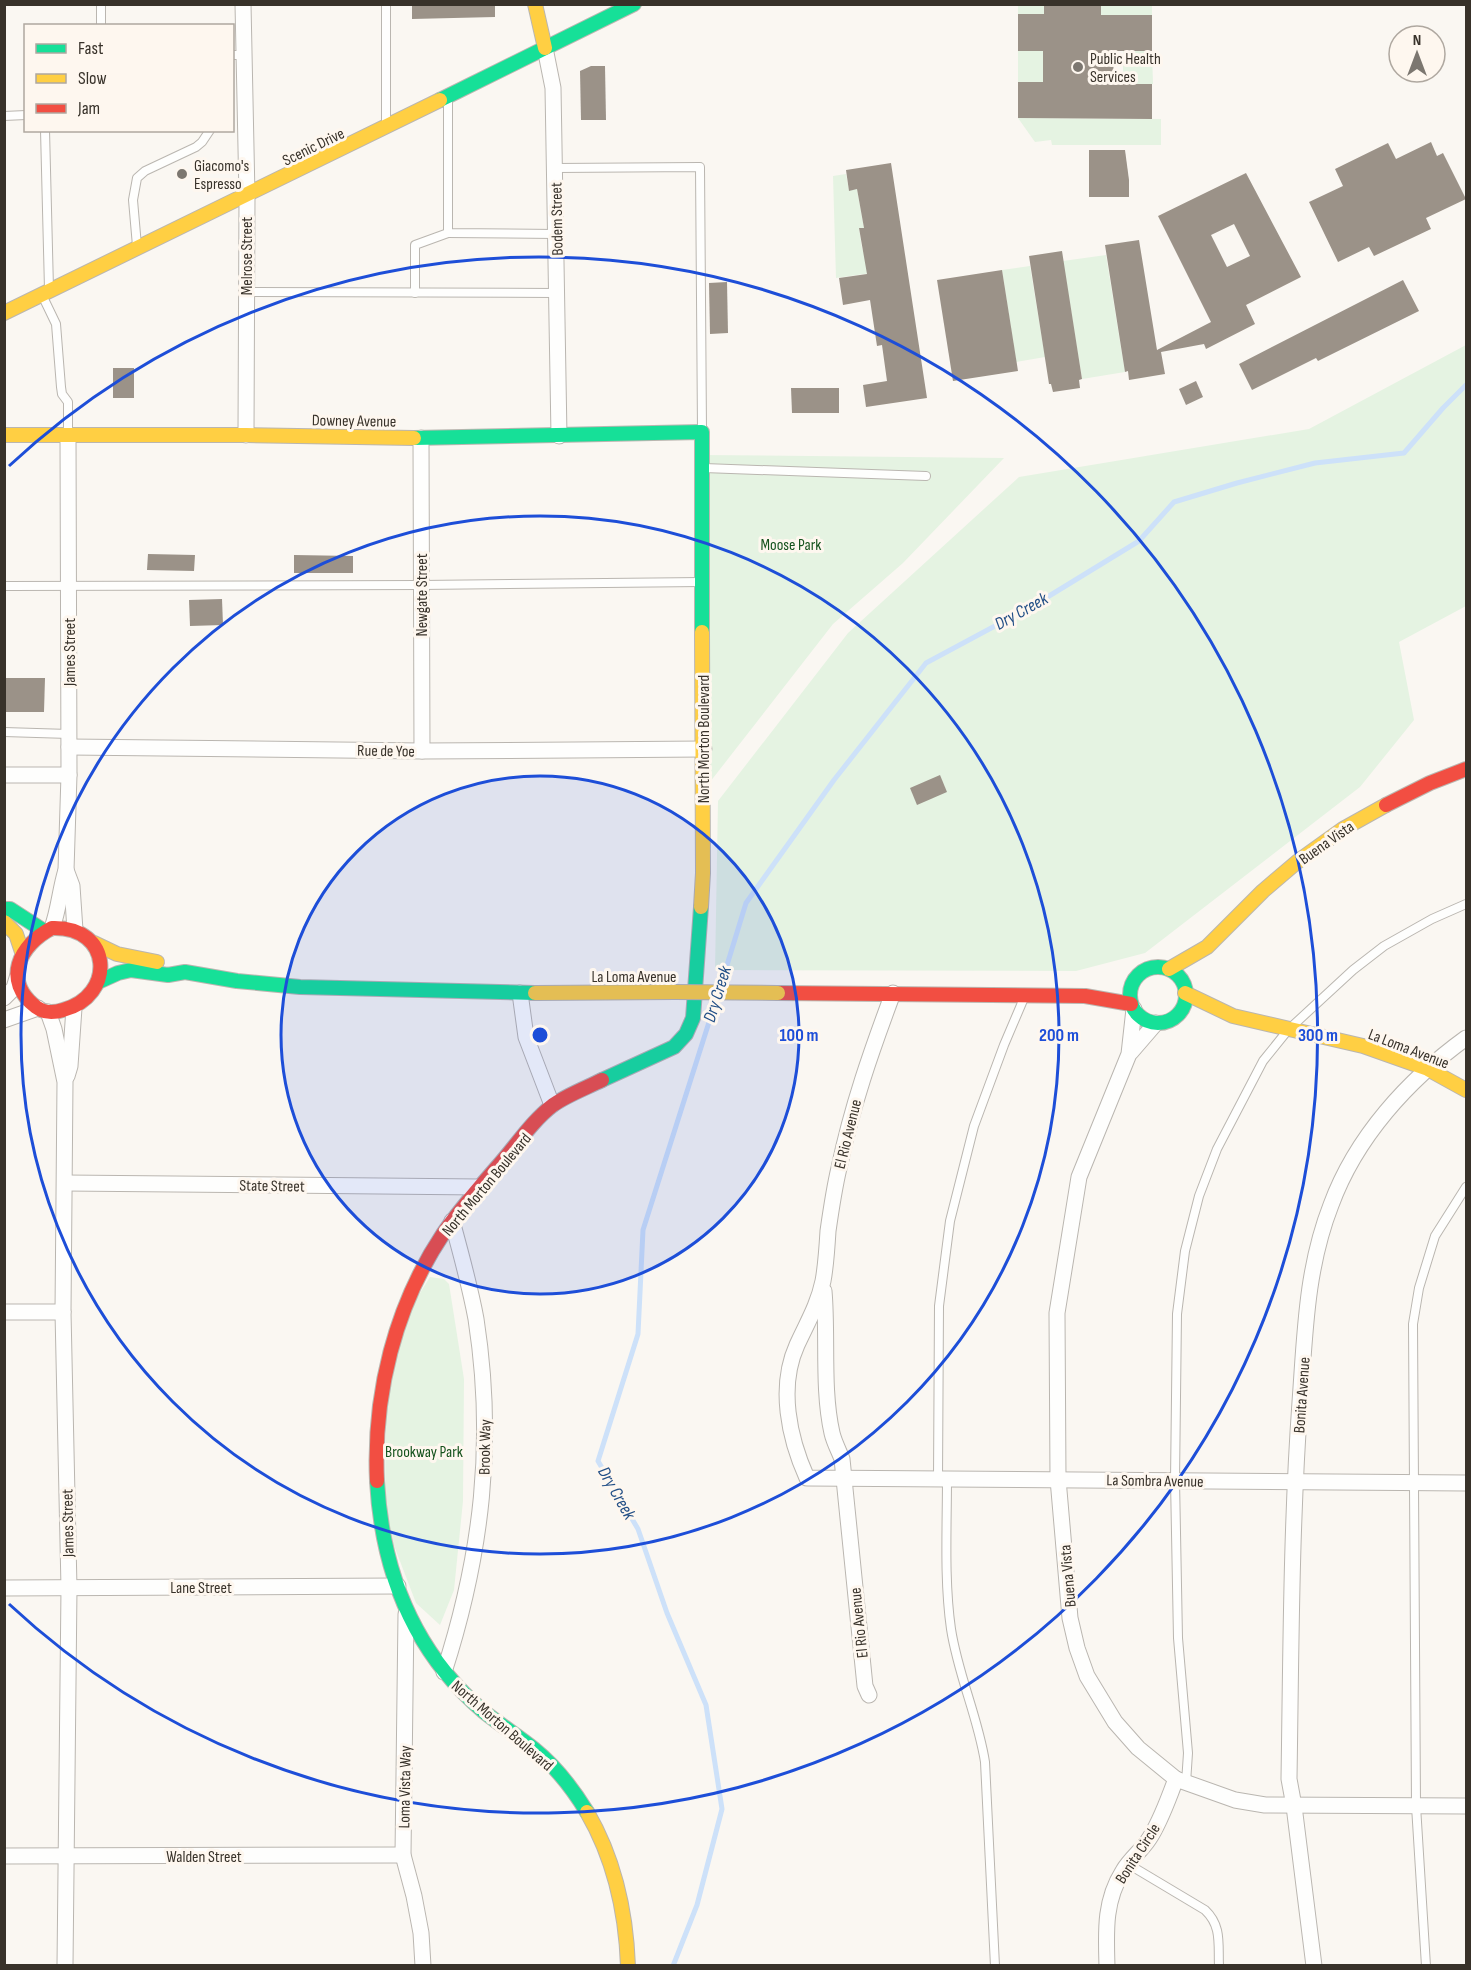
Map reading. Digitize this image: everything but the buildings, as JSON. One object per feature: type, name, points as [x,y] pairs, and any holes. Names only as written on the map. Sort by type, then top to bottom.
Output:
[{"type":"street","name":"Melrose Street","points":[[243,4],[238,55],[247,196],[246,435]]},
{"type":"street","name":"Bodem Street","points":[[535,4],[553,88],[559,436]]},
{"type":"street","name":"Scenic Drive","points":[[4,313],[386,128],[634,4]]},
{"type":"street","name":"Downey Avenue","points":[[4,435],[422,438],[702,432]]},
{"type":"street","name":"North Morton Boulevard","points":[[628,1965],[624,1909],[617,1877],[590,1816],[571,1788],[546,1760],[465,1694],[444,1672],[422,1641],[406,1607],[388,1554],[380,1513],[375,1465],[376,1430],[381,1389],[390,1349],[401,1316],[418,1278],[452,1221],[552,1105],[674,1047],[683,1040],[690,1029],[693,1018],[703,873],[702,432]]},
{"type":"street","name":"James Street","points":[[48,930],[60,904],[66,870],[69,775],[68,434]]},
{"type":"street","name":"Newgate Street","points":[[422,438],[422,751]]},
{"type":"street","name":"Rue de Yoe","points":[[69,741],[422,751],[704,749]]},
{"type":"street","name":"Buena Vista","points":[[1168,969],[1207,947],[1263,891],[1297,862],[1343,829],[1430,783],[1467,770]]},
{"type":"street","points":[[4,775],[69,775]]},
{"type":"street","name":"James Street","points":[[66,870],[72,885],[75,930]]},
{"type":"street","points":[[4,909],[10,909],[48,930],[75,930],[94,943],[102,962],[98,982],[86,998],[74,1008],[58,1012],[43,1010],[27,1001],[17,978]]},
{"type":"street","points":[[4,922],[16,934],[22,952]]},
{"type":"street","points":[[4,998],[14,988],[22,952],[34,938],[48,930]]},
{"type":"street","name":"La Loma Avenue","points":[[94,943],[117,954],[170,965],[185,972],[237,981],[300,987],[520,993],[892,993],[1084,996],[1133,1007]]},
{"type":"street","name":"Buena Vista","points":[[1185,991],[1207,947]]},
{"type":"street","points":[[1151,968],[1168,969],[1176,974],[1185,991],[1183,1006],[1164,1021],[1145,1020],[1133,1007],[1129,997],[1135,978],[1151,968]]},
{"type":"street","name":"La Loma Avenue","points":[[98,982],[131,970],[168,975],[185,972]]},
{"type":"street","name":"La Loma Avenue","points":[[1084,996],[1117,987],[1135,978]]},
{"type":"street","name":"La Loma Avenue","points":[[1185,991],[1233,1016],[1363,1046],[1428,1069],[1467,1090]]},
{"type":"street","points":[[520,993],[526,1037],[552,1105]]},
{"type":"street","name":"El Rio Avenue","points":[[843,1477],[807,1478],[790,1432],[787,1404],[789,1377],[796,1347],[814,1312],[823,1279],[830,1217],[850,1117],[866,1062],[892,993]]},
{"type":"street","name":"Buena Vista","points":[[1133,1007],[1129,1054],[1079,1177],[1062,1270],[1057,1313],[1058,1479],[1070,1618],[1087,1676],[1115,1722],[1138,1748],[1181,1781],[1235,1800],[1265,1805],[1294,1806],[1467,1806]]},
{"type":"street","name":"James Street","points":[[65,1082],[70,1066],[74,1008]]},
{"type":"street","name":"James Street","points":[[43,1010],[54,1029],[65,1082],[63,1312],[69,1587],[65,1965]]},
{"type":"street","points":[[4,1020],[43,1010]]},
{"type":"street","name":"La Loma Avenue","points":[[1164,1021],[1199,1016],[1233,1016]]},
{"type":"street","name":"Buena Vista","points":[[1129,1054],[1164,1021]]},
{"type":"street","name":"Bonita Avenue","points":[[1294,1806],[1289,1779],[1295,1481],[1310,1279],[1319,1238],[1344,1176],[1366,1139],[1384,1115],[1428,1069],[1467,1038]]},
{"type":"street","name":"State Street","points":[[65,1183],[480,1187]]},
{"type":"street","name":"Brook Way","points":[[444,1672],[459,1625],[473,1564],[485,1466],[482,1367],[470,1289],[452,1221]]},
{"type":"street","name":"El Rio Avenue","points":[[823,1279],[827,1326],[826,1384],[832,1433],[842,1459],[865,1686],[869,1695]]},
{"type":"street","points":[[4,1312],[63,1312]]},
{"type":"street","name":"La Sombra Avenue","points":[[843,1477],[1467,1483]]},
{"type":"street","name":"Lane Street","points":[[4,1588],[398,1586]]},
{"type":"street","name":"Loma Vista Way","points":[[406,1607],[403,1856],[421,1934],[423,1965]]},
{"type":"street","name":"Bonita Circle","points":[[1107,1965],[1105,1925],[1114,1886],[1128,1864],[1148,1841],[1181,1781]]},
{"type":"street","points":[[1294,1806],[1314,1965]]},
{"type":"street","name":"Walden Street","points":[[4,1856],[403,1856]]},
{"type":"lane","points":[[100,4],[101,24]]},
{"type":"lane","points":[[386,4],[386,128]]},
{"type":"lane","points":[[448,96],[448,233]]},
{"type":"lane","points":[[4,116],[24,115]]},
{"type":"lane","points":[[45,132],[46,293],[56,324],[62,394],[68,402],[68,434]]},
{"type":"lane","points":[[137,248],[133,200],[137,178],[145,171],[196,147],[209,132]]},
{"type":"lane","points":[[556,168],[700,167],[702,432]]},
{"type":"lane","points":[[415,292],[415,245],[448,233],[556,234]]},
{"type":"lane","points":[[246,292],[557,293]]},
{"type":"lane","points":[[702,468],[926,477]]},
{"type":"lane","points":[[4,586],[703,582]]},
{"type":"lane","points":[[4,732],[69,741]]},
{"type":"lane","points":[[1181,1781],[1188,1753],[1178,1638],[1175,1480],[1177,1314],[1185,1251],[1199,1196],[1217,1149],[1263,1060],[1288,1030],[1353,970],[1384,946],[1432,919],[1467,904]]},
{"type":"lane","points":[[995,1965],[981,1738],[951,1631],[947,1595],[939,1306],[950,1221],[974,1126],[1004,1045],[1026,995]]},
{"type":"lane","points":[[1426,1965],[1416,1806],[1413,1324],[1419,1288],[1435,1236],[1467,1187]]},
{"type":"lane","points":[[1128,1864],[1205,1910],[1214,1919],[1218,1931],[1219,1965]]},
{"type":"green space","points":[[1018,5],[1152,5],[1152,15],[1101,15],[1101,6],[1044,6],[1044,14],[1018,14]]},
{"type":"green space","points":[[1018,51],[1043,51],[1043,82],[1018,82]]},
{"type":"green space","points":[[1123,51],[1152,51],[1153,84],[1123,84]]},
{"type":"green space","points":[[1018,118],[1161,119],[1161,145],[1052,145],[1051,140],[1035,142]]},
{"type":"green space","points":[[846,174],[849,190],[857,189],[864,228],[859,228],[862,248],[871,273],[836,278],[833,176]]},
{"type":"green space","points":[[1106,255],[1125,372],[1082,379],[1063,261]]},
{"type":"green space","points":[[1030,266],[1045,357],[1016,362],[1002,270]]},
{"type":"green space","points":[[1466,345],[1466,606],[1399,642],[1414,720],[1360,787],[1145,953],[1076,971],[715,970],[718,801],[848,633],[1019,477],[1309,429]]},
{"type":"green space","name":"Moose Park","points":[[702,455],[1004,458],[903,563],[833,624],[703,791]]},
{"type":"green space","name":"Brookway Park","points":[[430,1277],[444,1279],[449,1284],[464,1379],[463,1501],[454,1590],[440,1625],[416,1603],[393,1543],[385,1500],[386,1411],[405,1317]]},
{"type":"waterway","name":"Dry Creek","points":[[720,988],[746,903],[834,780],[926,663],[1036,604],[1139,541],[1174,502],[1315,463],[1404,453],[1466,385]]},
{"type":"waterway","name":"Dry Creek","points":[[673,1966],[697,1905],[722,1809],[706,1705],[667,1613],[638,1529],[598,1461],[638,1334],[643,1230],[717,997]]},
{"type":"traffic: fast","points":[[440,100],[634,4]]},
{"type":"traffic: fast","points":[[414,438],[702,432],[702,632]]},
{"type":"traffic: fast","points":[[602,1080],[674,1047],[686,1034],[693,1018],[701,907]]},
{"type":"traffic: fast","points":[[4,909],[10,909],[44,931]]},
{"type":"traffic: fast","points":[[1158,967],[1169,969],[1178,975],[1184,984],[1186,995],[1184,1006],[1178,1015],[1169,1021],[1158,1023],[1147,1021],[1138,1015],[1132,1006],[1130,995],[1132,984],[1138,975],[1147,969],[1158,967]]},
{"type":"traffic: fast","points":[[98,982],[131,970],[168,975],[185,972],[237,981],[300,987],[535,993]]},
{"type":"traffic: fast","points":[[377,1481],[380,1514],[394,1578],[420,1636],[459,1688],[483,1711],[542,1756],[570,1786],[587,1812]]},
{"type":"traffic: slow","points":[[535,4],[545,48]]},
{"type":"traffic: slow","points":[[4,313],[440,100]]},
{"type":"traffic: slow","points":[[4,435],[414,438]]},
{"type":"traffic: slow","points":[[701,907],[703,873],[702,632]]},
{"type":"traffic: slow","points":[[1169,969],[1207,947],[1263,891],[1297,862],[1343,829],[1386,805]]},
{"type":"traffic: slow","points":[[4,922],[16,934],[22,952]]},
{"type":"traffic: slow","points":[[94,943],[117,954],[157,962]]},
{"type":"traffic: slow","points":[[535,993],[675,992]]},
{"type":"traffic: slow","points":[[675,992],[778,993]]},
{"type":"traffic: slow","points":[[1185,993],[1233,1016],[1363,1046],[1428,1069],[1466,1090]]},
{"type":"traffic: slow","points":[[587,1812],[612,1867],[622,1906],[628,1966]]},
{"type":"traffic: jam","points":[[1386,805],[1430,783],[1466,769]]},
{"type":"traffic: jam","points":[[52,928],[72,930],[87,938],[96,949],[100,963],[99,977],[92,991],[80,1002],[53,1012],[39,1009],[26,997],[17,975],[23,954],[40,935],[52,928]]},
{"type":"traffic: jam","points":[[778,993],[1085,996],[1131,1004]]},
{"type":"traffic: jam","points":[[377,1481],[377,1448],[383,1384],[400,1321],[426,1262],[469,1199],[538,1119],[558,1101],[602,1080]]},
{"type":"place","name":"Public Health Services","points":[[1078,67]]},
{"type":"place","name":"Giacomo's Espresso","points":[[182,174]]}]
